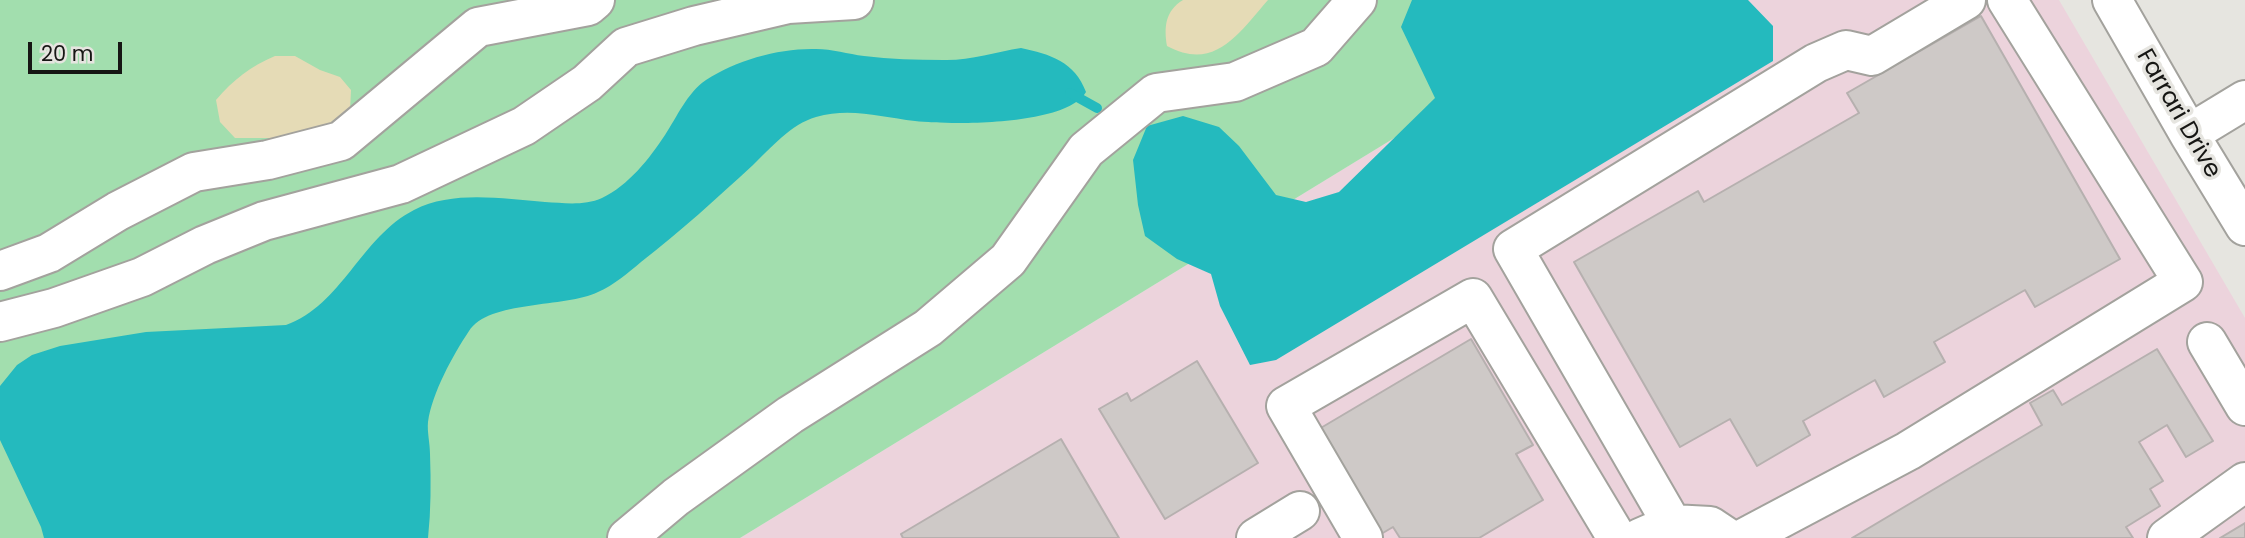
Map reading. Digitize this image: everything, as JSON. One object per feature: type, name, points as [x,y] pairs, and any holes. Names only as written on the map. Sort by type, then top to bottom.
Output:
[{"type":"street","points":[[0,271],[49,253],[118,211],[194,172],[268,160],[341,141],[478,27],[588,6],[595,0]]},
{"type":"street","points":[[0,322],[54,308],[142,277],[205,245],[264,221],[401,184],[524,126],[587,83],[626,47],[694,26],[788,4],[854,0]]},
{"type":"street","points":[[627,538],[676,497],[790,415],[928,328],[1008,260],[1086,150],[1156,93],[1235,82],[1316,47],[1357,0]]},
{"type":"street","points":[[1728,538],[1710,526],[1656,531],[1513,249],[1816,63],[1846,50],[1872,56],[1966,0]]},
{"type":"street","points":[[1744,538],[1908,451],[2183,282],[2007,0]]},
{"type":"street","name":"Farrari Drive","points":[[2112,0],[2245,226]]},
{"type":"street","points":[[2189,134],[2245,100]]},
{"type":"street","points":[[1363,538],[1286,406],[1473,298],[1617,538]]},
{"type":"street","points":[[2207,342],[2245,406]]},
{"type":"street","points":[[2166,538],[2245,482]]},
{"type":"street","points":[[1256,538],[1300,511]]},
{"type":"shaded area","points":[[1620,0],[2059,0],[2245,318],[2245,538],[740,538]]},
{"type":"green space","points":[[0,0],[1620,0],[740,538],[0,538]]},
{"type":"sand","points":[[1183,0],[1268,0],[1225,45],[1212,52],[1199,54],[1184,53],[1167,46],[1169,14]]},
{"type":"sand","points":[[275,56],[295,56],[320,70],[340,77],[351,90],[350,111],[333,126],[299,138],[235,138],[220,122],[216,100],[243,74]]},
{"type":"water","points":[[1412,0],[1748,0],[1773,26],[1773,61],[1276,360],[1250,365],[1220,306],[1211,274],[1177,259],[1145,236],[1133,160],[1147,126],[1183,116],[1219,127],[1239,146],[1276,195],[1306,202],[1339,192],[1435,98],[1401,27]]},
{"type":"water","points":[[1021,48],[1042,53],[1068,66],[1086,92],[1074,103],[1056,111],[1007,121],[932,122],[853,113],[829,114],[807,120],[782,137],[684,227],[610,286],[584,297],[510,309],[479,321],[469,331],[450,363],[430,411],[428,426],[431,486],[428,538],[44,538],[0,440],[0,386],[17,365],[32,355],[60,346],[146,332],[286,325],[322,302],[396,222],[429,204],[478,197],[574,203],[602,198],[621,186],[645,162],[699,85],[745,61],[802,49],[884,58],[953,60]]},
{"type":"building","points":[[1981,16],[2120,259],[2035,307],[2025,290],[1934,342],[1945,362],[1884,397],[1875,380],[1803,421],[1810,435],[1757,466],[1730,419],[1680,447],[1574,262],[1698,191],[1704,202],[1859,113],[1847,93]]},
{"type":"building","points":[[1471,339],[1533,445],[1516,454],[1543,500],[1479,538],[1400,538],[1393,527],[1376,537],[1314,432]]},
{"type":"building","points":[[2157,349],[2213,441],[2186,457],[2167,425],[2139,442],[2163,481],[2150,489],[2160,506],[2126,527],[2133,538],[1852,538],[2042,425],[2030,403],[2053,390],[2062,405]]},
{"type":"building","points":[[1197,361],[1258,463],[1165,519],[1099,409],[1127,393],[1131,401]]},
{"type":"building","points":[[1061,439],[1119,538],[903,538],[901,534]]},
{"type":"building","points":[[2245,523],[2245,538],[2220,538]]},
{"type":"waterway","points":[[1070,93],[1097,108]]}]
